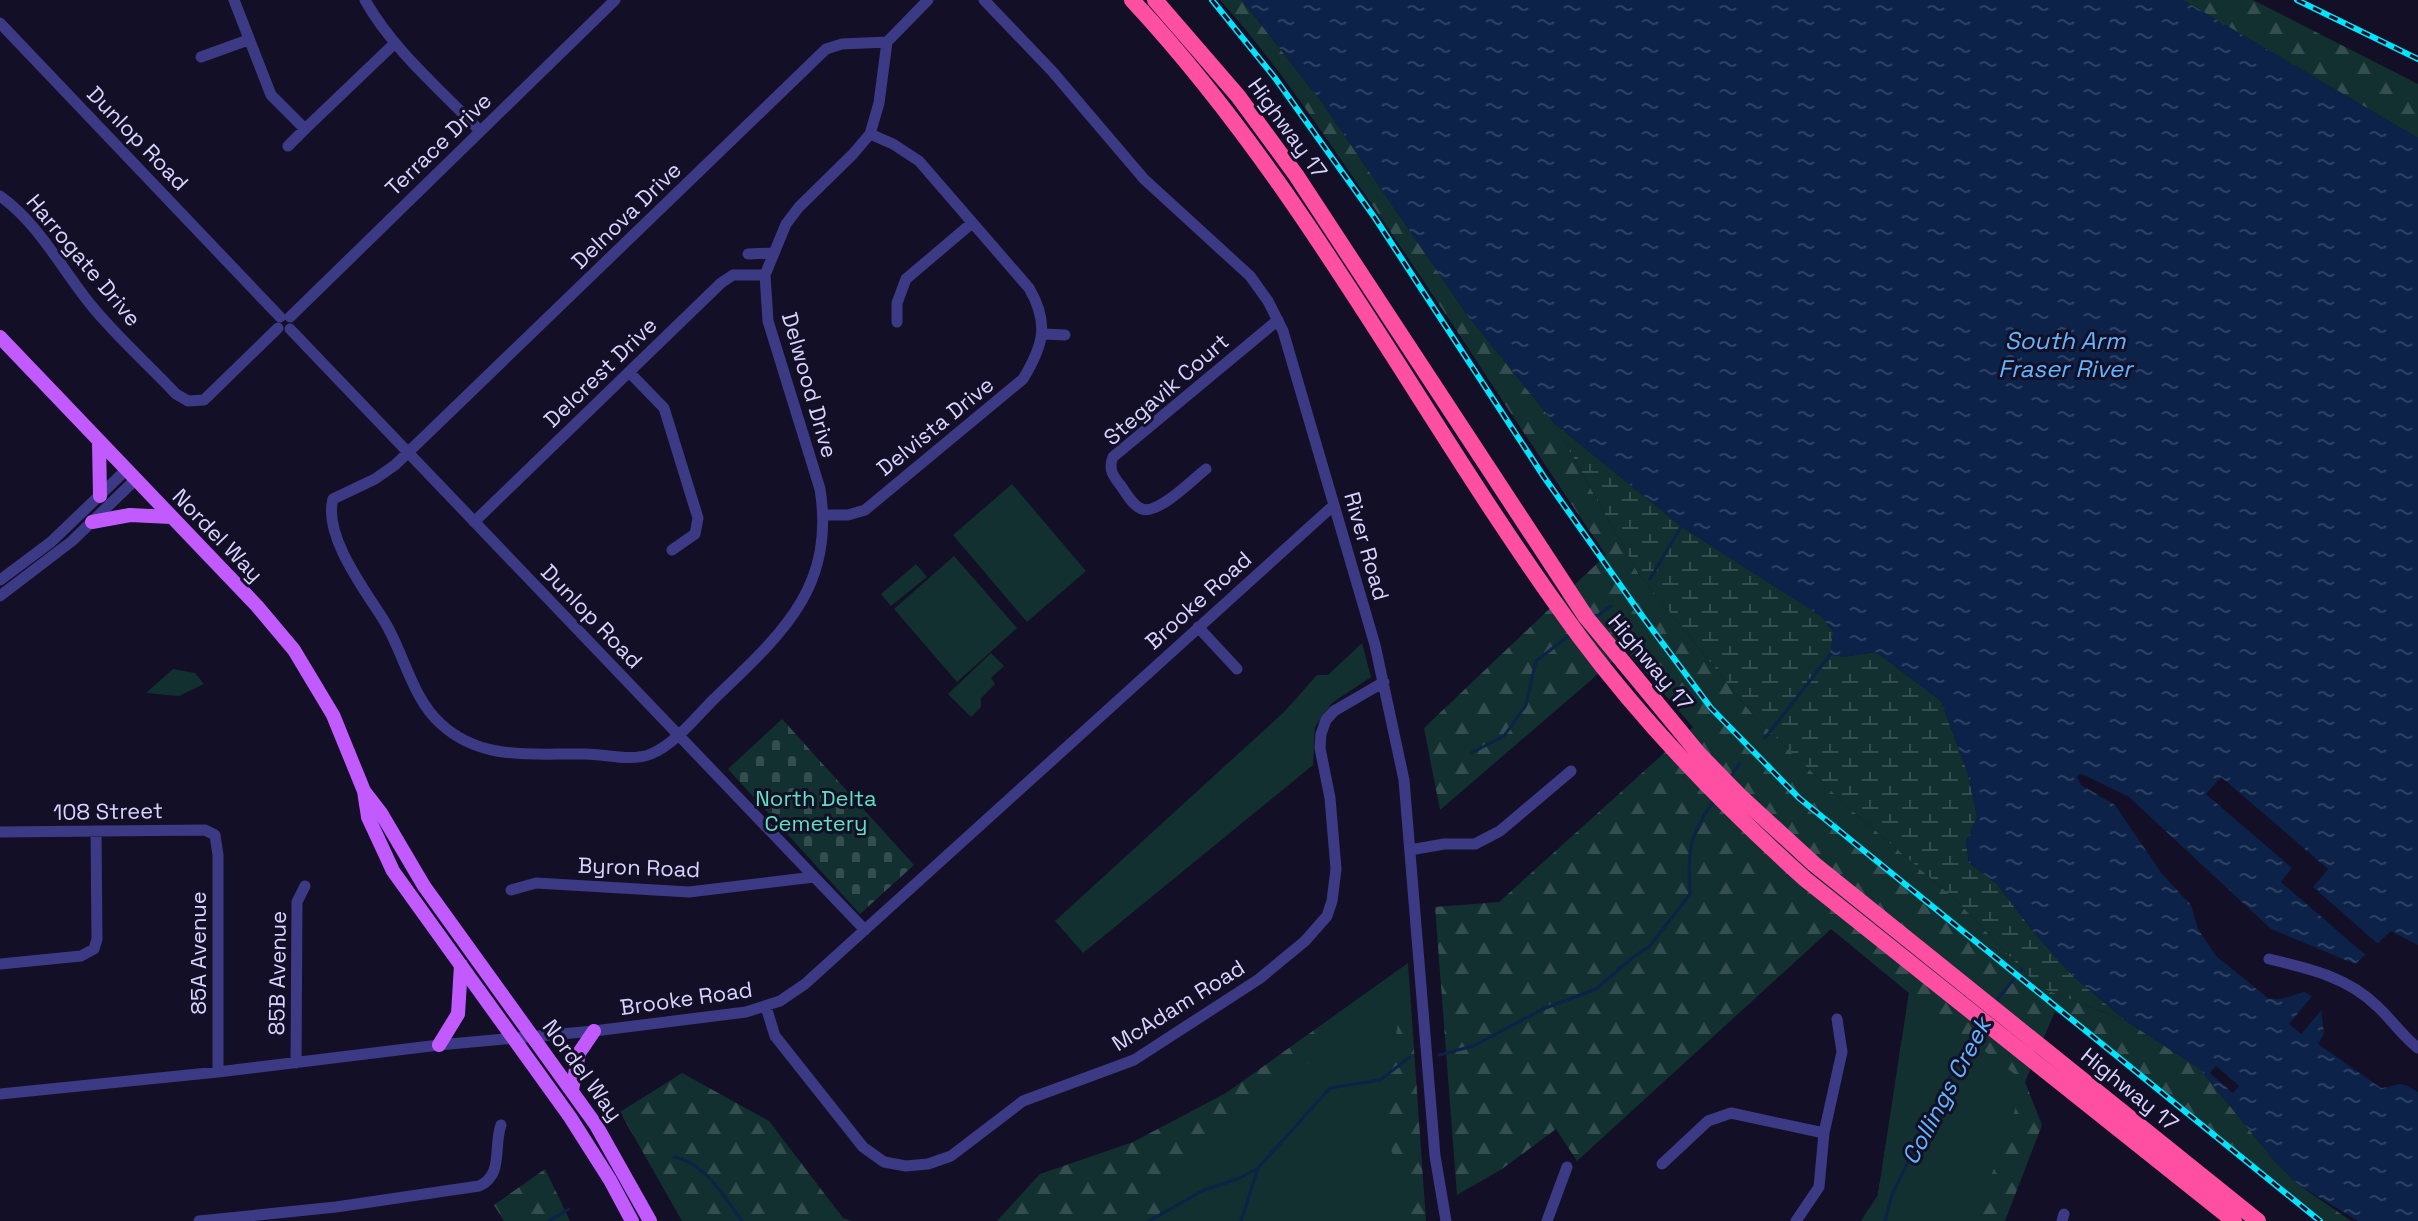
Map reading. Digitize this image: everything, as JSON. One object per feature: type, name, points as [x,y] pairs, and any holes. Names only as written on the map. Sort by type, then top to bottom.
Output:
[{"type":"highway","name":"Highway 17","points":[[1132,0],[1200,76],[1266,162],[1499,521],[1568,621],[1589,636],[1751,806],[1959,993]]},
{"type":"highway","name":"Highway 17","points":[[1155,0],[1238,96],[1296,175],[1578,606],[1589,636],[1687,767],[1738,819],[1805,879],[2258,1221]]},
{"type":"highway","name":"Highway 17","points":[[2017,1038],[2234,1221]]},
{"type":"main road","name":"Nordel Way","points":[[0,337],[257,606],[294,650],[333,715],[364,791],[368,817],[393,871],[582,1135],[632,1221]]},
{"type":"main road","points":[[99,441],[100,496]]},
{"type":"main road","points":[[92,522],[130,515],[171,517]]},
{"type":"main road","name":"Nordel Way","points":[[364,791],[381,813],[424,886],[572,1090],[617,1159],[650,1221]]},
{"type":"main road","points":[[439,1045],[458,1014],[461,964]]},
{"type":"main road","points":[[572,1090],[579,1053],[594,1031]]},
{"type":"street","points":[[234,0],[271,95],[305,129]]},
{"type":"street","points":[[365,0],[395,43],[480,131]]},
{"type":"street","name":"Terrace Drive","points":[[285,323],[615,0]]},
{"type":"street","points":[[887,42],[928,0]]},
{"type":"street","name":"River Road","points":[[984,0],[1052,71],[1144,179],[1250,276],[1278,320],[1292,355],[1384,682],[1404,780],[1435,1156],[1446,1221]]},
{"type":"street","name":"Dunlop Road","points":[[0,23],[865,930]]},
{"type":"street","points":[[201,57],[248,40]]},
{"type":"street","name":"Delwood Drive","points":[[677,735],[790,621],[811,584],[819,561],[824,515],[820,489],[768,321],[765,275],[786,224],[870,134],[879,103],[887,42]]},
{"type":"street","name":"Delnova Drive","points":[[677,735],[657,751],[634,758],[585,754],[519,755],[497,753],[470,743],[442,725],[416,690],[394,636],[347,560],[331,514],[333,499],[375,479],[408,453],[826,49],[842,44],[887,42]]},
{"type":"street","points":[[288,146],[395,43]]},
{"type":"street","points":[[870,134],[919,161],[1029,288],[1040,313],[1043,334],[1065,335]]},
{"type":"street","name":"Harrogate Drive","points":[[0,196],[35,229],[92,306],[176,394],[188,401],[204,400],[285,323]]},
{"type":"street","points":[[897,322],[897,303],[906,279],[972,223]]},
{"type":"street","points":[[748,254],[773,253]]},
{"type":"street","name":"Delcrest Drive","points":[[474,522],[721,283],[733,275],[765,275]]},
{"type":"street","name":"Stegavik Court","points":[[1206,469],[1159,508],[1145,511],[1138,508],[1113,477],[1111,463],[1113,457],[1278,320]]},
{"type":"street","name":"Delvista Drive","points":[[824,515],[848,515],[865,510],[1023,379],[1035,359],[1043,334]]},
{"type":"street","points":[[629,372],[664,408],[698,518],[695,534],[672,550]]},
{"type":"street","points":[[0,580],[51,542],[100,496],[130,475]]},
{"type":"street","points":[[0,596],[49,560],[92,522],[130,475]]},
{"type":"street","name":"Brooke Road","points":[[0,1094],[439,1045],[594,1031],[766,1007],[798,990],[1334,505]]},
{"type":"street","points":[[1198,627],[1237,669]]},
{"type":"street","name":"McAdam Road","points":[[766,1007],[775,1036],[863,1147],[884,1162],[906,1166],[928,1164],[951,1156],[1023,1101],[1134,1060],[1259,979],[1305,941],[1327,916],[1336,869],[1321,734],[1326,720],[1334,711],[1384,682]]},
{"type":"street","points":[[1410,850],[1444,844],[1475,844],[1500,831],[1571,771]]},
{"type":"street","name":"108 Street","points":[[0,832],[205,830],[215,835]]},
{"type":"street","points":[[0,964],[81,956],[94,949],[97,939],[96,831]]},
{"type":"street","name":"85A Avenue","points":[[215,835],[218,855],[218,1072]]},
{"type":"street","name":"Byron Road","points":[[511,890],[536,883],[689,892],[814,877]]},
{"type":"street","name":"85B Avenue","points":[[296,1063],[297,902],[305,886]]},
{"type":"street","points":[[2269,959],[2312,969],[2356,989],[2418,1048]]},
{"type":"street","points":[[1796,1221],[1819,1187],[1824,1133],[1842,1052],[1837,1019]]},
{"type":"street","points":[[1662,1164],[1708,1121],[1731,1113],[1824,1133]]},
{"type":"street","points":[[199,1221],[336,1207],[479,1186],[486,1183],[495,1170],[501,1125]]},
{"type":"street","points":[[1547,1221],[1567,1167]]},
{"type":"street","points":[[336,1207],[336,1221]]},
{"type":"green space","points":[[1220,0],[1242,0],[1323,104],[1468,316],[1554,423],[1638,573],[1754,716],[1846,805],[1957,901],[2039,987],[2126,1021],[2200,1069],[2277,1164],[2299,1185],[2351,1221],[2322,1221],[2152,1083],[2055,1011],[2025,1082],[2042,1125],[2005,1221],[1861,1221],[1878,1195],[1909,993],[1831,929],[1577,1161],[1556,1129],[1502,1169],[1457,1195],[1435,907],[1499,902],[1693,727],[1626,650],[1440,810],[1424,728],[1606,555],[1323,134],[1274,65]]},
{"type":"green space","points":[[2183,0],[2253,0],[2418,84],[2418,138]]},
{"type":"green space","points":[[1554,423],[1682,527],[1821,616],[1833,632],[1842,657],[1876,652],[1941,701],[1968,774],[1977,817],[1966,842],[1969,863],[1996,883],[2073,976],[2126,1021],[2039,987],[1957,901],[1846,805],[1754,716],[1638,573]]},
{"type":"green space","points":[[1012,484],[1086,571],[1027,622],[953,535]]},
{"type":"green space","points":[[954,556],[1017,628],[957,682],[894,609]]},
{"type":"green space","points":[[916,564],[927,577],[891,606],[881,594]]},
{"type":"green space","points":[[1362,643],[1371,677],[1332,703],[1315,727],[1313,765],[1083,953],[1055,921],[1284,712],[1317,675],[1328,675]]},
{"type":"green space","points":[[991,653],[1004,666],[991,678],[995,684],[981,698],[981,707],[971,717],[948,694]]},
{"type":"green space","points":[[173,669],[195,673],[204,684],[179,696],[146,693]]},
{"type":"green space","name":"North Delta Cemetery","points":[[782,719],[914,865],[860,914],[728,769]]},
{"type":"green space","points":[[1408,963],[1426,1221],[997,1221],[1040,1174],[1133,1142],[1226,1093]]},
{"type":"green space","points":[[1408,963],[1382,1118],[1412,1221],[1193,1221],[1152,1183],[1300,1072],[1351,1013]]},
{"type":"green space","points":[[1909,993],[2025,1082],[1975,1221],[1861,1221],[1878,1195]]},
{"type":"green space","points":[[682,1073],[769,1121],[843,1218],[852,1221],[682,1221],[620,1112]]},
{"type":"green space","points":[[545,1169],[570,1221],[504,1221],[494,1205]]},
{"type":"water","name":"South Arm Fraser River","points":[[1242,0],[2183,0],[2418,138],[2418,945],[2391,931],[2355,964],[2271,929],[2129,797],[2086,776],[2080,774],[2077,777],[2081,785],[2115,805],[2162,874],[2191,905],[2198,929],[2216,956],[2269,999],[2304,992],[2310,995],[2321,1008],[2324,1034],[2318,1044],[2381,1088],[2402,1084],[2418,1092],[2418,1221],[2358,1221],[2299,1185],[2277,1164],[2200,1069],[2126,1021],[2073,976],[1996,883],[1969,863],[1966,842],[1977,817],[1968,774],[1941,701],[1876,652],[1842,657],[1830,655],[1833,632],[1821,616],[1682,527],[1554,423],[1468,316],[1323,104]]},
{"type":"pier","points":[[2221,777],[2328,869],[2313,887],[2380,946],[2368,957],[2281,882],[2292,868],[2206,794]]},
{"type":"pier","points":[[2314,994],[2324,1007],[2301,1034],[2289,1024]]},
{"type":"pier","points":[[2216,1066],[2239,1086],[2233,1093],[2210,1073]]},
{"type":"waterway","points":[[1650,579],[1681,527]]},
{"type":"waterway","points":[[1594,618],[1611,606]]},
{"type":"waterway","points":[[1471,753],[1504,736],[1526,705],[1536,661],[1571,634]]},
{"type":"waterway","points":[[1765,738],[1830,655]]},
{"type":"waterway","points":[[1729,779],[1740,763]]},
{"type":"waterway","points":[[1439,1055],[1473,1046],[1543,1009],[1596,989],[1650,946],[1690,894],[1691,845],[1713,802]]},
{"type":"waterway","name":"Collings Creek","points":[[1996,1001],[2022,969]]},
{"type":"waterway","name":"Collings Creek","points":[[1885,1221],[1892,1195],[1979,1023]]},
{"type":"waterway","points":[[1149,1221],[1204,1190],[1240,1178],[1258,1168],[1330,1088],[1380,1080],[1410,1057]]},
{"type":"waterway","points":[[674,1157],[705,1173],[742,1221]]},
{"type":"waterway","points":[[1241,1221],[1258,1168]]},
{"type":"waterway","points":[[549,1221],[569,1209]]},
{"type":"railway","points":[[1212,0],[1275,78],[1375,218],[1544,477],[1711,708],[1799,798],[2320,1221]]},
{"type":"railway","points":[[2297,0],[2418,59]]}]
